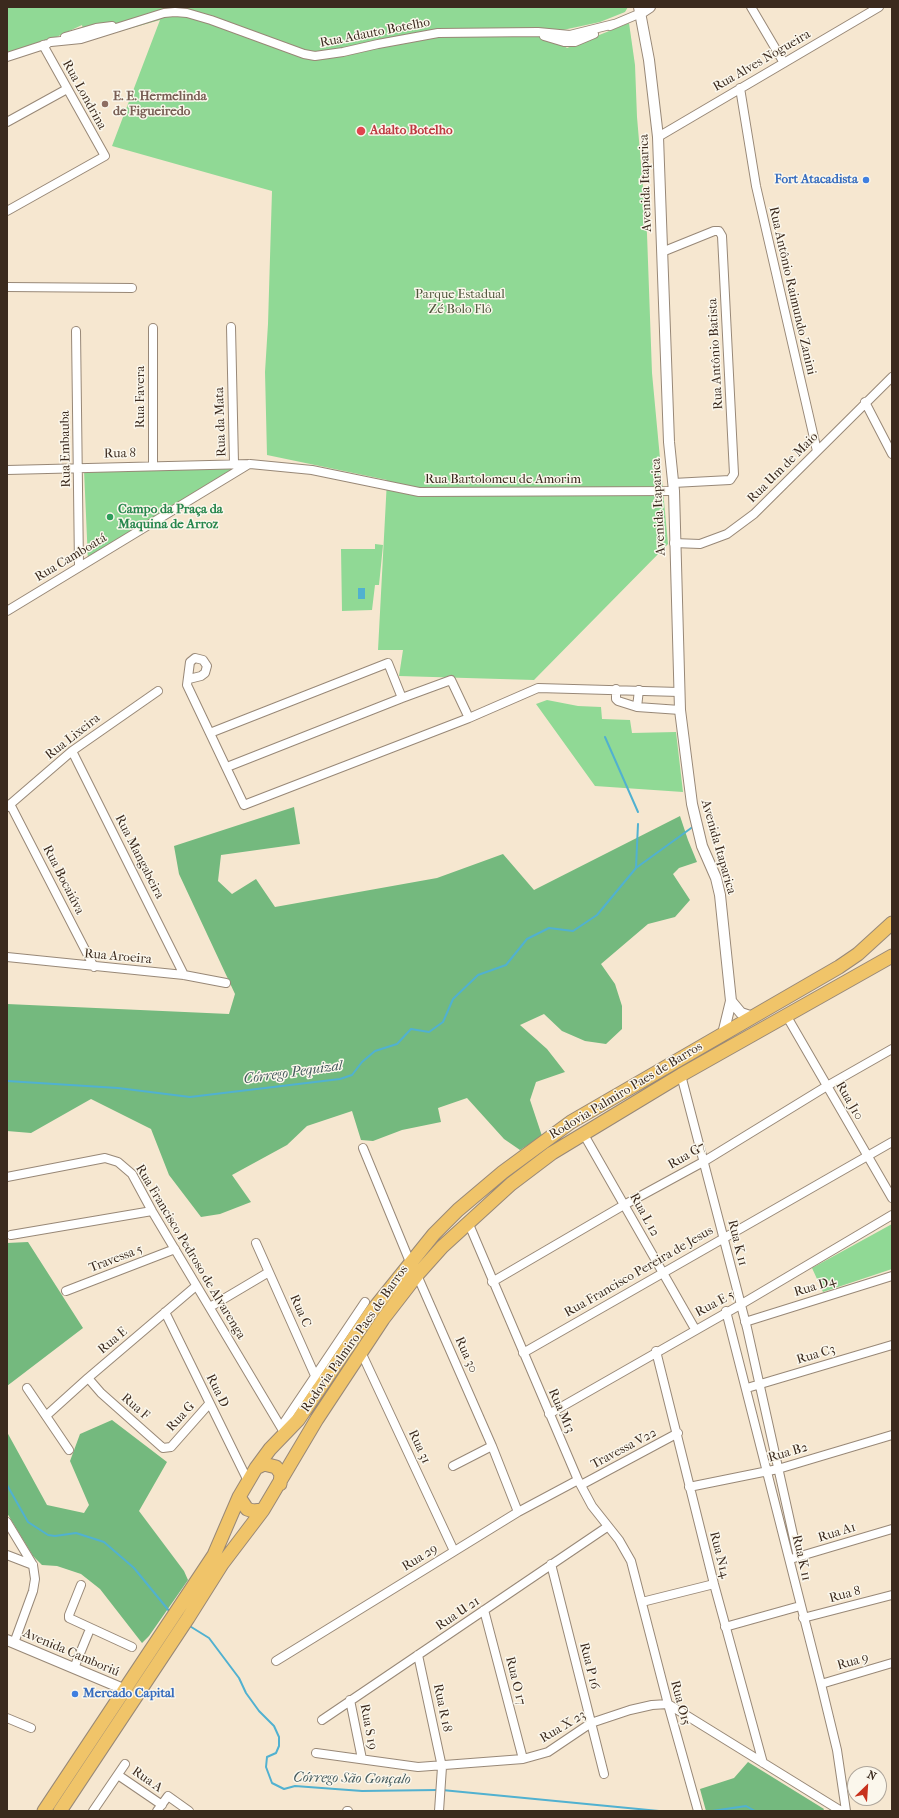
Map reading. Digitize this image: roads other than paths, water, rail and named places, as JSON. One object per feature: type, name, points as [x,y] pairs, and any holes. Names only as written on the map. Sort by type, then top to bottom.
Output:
[{"type":"main road","name":"Rodovia Palmiro Paes de Barros","points":[[183,1615],[214,1555],[239,1497],[256,1468],[283,1430],[298,1420],[321,1389],[372,1311],[410,1262],[434,1234],[458,1210],[543,1142],[571,1122],[839,967],[858,954],[892,924]]},
{"type":"main road","name":"Rodovia Palmiro Paes de Barros","points":[[60,1811],[175,1627],[263,1510],[280,1484],[317,1419],[383,1319],[417,1275],[468,1222],[511,1184],[552,1152],[681,1075],[892,956]]},
{"type":"main road","points":[[256,1468],[264,1464],[276,1467],[281,1474],[280,1484]]},
{"type":"main road","points":[[239,1497],[247,1509],[254,1511],[263,1510]]},
{"type":"main road","name":"Rodovia Palmiro Paes de Barros","points":[[44,1811],[126,1690],[175,1627]]},
{"type":"street","points":[[640,10],[650,7]]},
{"type":"street","points":[[752,7],[784,63]]},
{"type":"street","name":"Rua Alves Nogueira","points":[[658,137],[880,7]]},
{"type":"street","name":"Rua Adauto Botelho","points":[[7,57],[51,42],[81,39],[164,13],[191,10],[304,54],[315,56],[343,52],[438,33],[526,32],[564,42],[575,42],[640,10]]},
{"type":"street","name":"Avenida Itaparica","points":[[640,10],[649,60],[658,137],[668,442],[673,487],[680,710],[692,804],[702,846],[720,895],[731,1001],[723,1034]]},
{"type":"street","name":"Rua Londrina","points":[[7,211],[105,156],[42,45]]},
{"type":"street","name":"Rua Antônio Raimundo Zanini","points":[[740,88],[756,186],[816,451]]},
{"type":"street","points":[[7,122],[67,89]]},
{"type":"street","name":"Rua Antônio Batista","points":[[662,252],[714,231],[719,231],[722,236],[734,474],[730,480],[673,487]]},
{"type":"street","points":[[7,287],[132,288]]},
{"type":"street","name":"Rua da Mata","points":[[231,327],[234,463],[335,474]]},
{"type":"street","name":"Rua Favera","points":[[153,328],[153,465]]},
{"type":"street","name":"Rua Embauba","points":[[76,331],[79,567]]},
{"type":"street","name":"Rua Um de Maio","points":[[674,543],[700,544],[727,534],[754,514],[865,402],[892,377]]},
{"type":"street","points":[[865,402],[892,454]]},
{"type":"street","name":"Rua 8","points":[[7,470],[234,463]]},
{"type":"street","name":"Rua Camboatá","points":[[7,611],[250,464]]},
{"type":"street","name":"Rua Bartolomeu de Amorim","points":[[335,474],[419,492],[673,487]]},
{"type":"street","points":[[210,733],[388,663],[402,698]]},
{"type":"street","points":[[189,679],[187,687],[227,767],[244,805],[468,718],[538,688],[616,689],[679,692]]},
{"type":"street","points":[[227,767],[451,680],[468,718]]},
{"type":"street","points":[[616,689],[616,698],[618,701],[637,707],[680,710]]},
{"type":"street","name":"Rua Lixeira","points":[[9,805],[72,750],[158,690]]},
{"type":"street","points":[[637,707],[639,690]]},
{"type":"street","name":"Rua Mangabeira","points":[[72,750],[184,975]]},
{"type":"street","name":"Rua Bocaiúva","points":[[9,805],[94,967]]},
{"type":"street","name":"Rua Aroeira","points":[[7,957],[184,975],[226,983]]},
{"type":"street","points":[[731,1001],[741,1013],[753,1017]]},
{"type":"street","name":"Rua J10","points":[[786,1015],[892,1198]]},
{"type":"street","name":"Rua G7","points":[[492,1282],[624,1205],[702,1162],[827,1086],[892,1049]]},
{"type":"street","name":"Rua K 11","points":[[681,1075],[702,1162],[745,1322],[798,1557]]},
{"type":"street","name":"Rua L 12","points":[[583,1133],[695,1329]]},
{"type":"street","name":"Rua Francisco Pereira de Jesus","points":[[523,1353],[723,1237],[892,1142]]},
{"type":"street","points":[[363,1148],[410,1262]]},
{"type":"street","name":"Rua Francisco Pedroso de Alvarenga","points":[[7,1177],[105,1158],[118,1162],[132,1174],[196,1286],[283,1430]]},
{"type":"street","points":[[11,1235],[152,1211]]},
{"type":"street","name":"Rua E 5","points":[[549,1414],[726,1311],[740,1305],[892,1215]]},
{"type":"street","name":"Rua M13","points":[[468,1222],[492,1282],[580,1482],[592,1506],[607,1527],[619,1540],[631,1561],[642,1602]]},
{"type":"street","name":"Rua C","points":[[256,1243],[321,1389]]},
{"type":"street","name":"Travessa 5","points":[[66,1291],[175,1249]]},
{"type":"street","points":[[210,1308],[269,1272]]},
{"type":"street","name":"Rua 30","points":[[417,1275],[492,1446],[518,1512]]},
{"type":"street","name":"Rua D4","points":[[745,1322],[892,1276]]},
{"type":"street","name":"Rua E","points":[[47,1416],[88,1378],[196,1286]]},
{"type":"street","points":[[283,1430],[315,1375],[364,1302]]},
{"type":"street","name":"Rua K 11","points":[[726,1311],[768,1471],[800,1606],[837,1750],[846,1811]]},
{"type":"street","name":"Rua D","points":[[165,1312],[248,1481]]},
{"type":"street","name":"Rua C3","points":[[747,1388],[892,1345]]},
{"type":"street","name":"Rua N14","points":[[656,1351],[678,1433],[689,1487],[725,1627],[763,1763]]},
{"type":"street","name":"Rua 31","points":[[361,1352],[454,1551]]},
{"type":"street","name":"Rua F","points":[[88,1378],[101,1394],[163,1448],[171,1447]]},
{"type":"street","points":[[27,1388],[69,1450]]},
{"type":"street","name":"Rua G","points":[[171,1447],[209,1404]]},
{"type":"street","name":"Travessa V22","points":[[580,1482],[678,1433]]},
{"type":"street","name":"Rua B2","points":[[689,1487],[778,1469],[892,1435]]},
{"type":"street","points":[[453,1466],[492,1446]]},
{"type":"street","name":"Rua 29","points":[[276,1661],[518,1512],[580,1482]]},
{"type":"street","points":[[7,1522],[33,1565],[35,1579],[32,1592],[10,1641]]},
{"type":"street","name":"Rua U 21","points":[[322,1720],[607,1527]]},
{"type":"street","name":"Rua A1","points":[[789,1559],[892,1529]]},
{"type":"street","points":[[7,1555],[33,1565]]},
{"type":"street","name":"Rua P 16","points":[[551,1564],[604,1774]]},
{"type":"street","points":[[642,1602],[714,1584]]},
{"type":"street","points":[[81,1585],[69,1617],[90,1629],[132,1647]]},
{"type":"street","name":"Rua 8","points":[[803,1618],[892,1595]]},
{"type":"street","name":"Rua O15","points":[[642,1602],[668,1704],[698,1811]]},
{"type":"street","points":[[725,1627],[800,1606]]},
{"type":"street","name":"Rua O 17","points":[[484,1610],[522,1758]]},
{"type":"street","points":[[74,1668],[90,1629]]},
{"type":"street","name":"Avenida Camboriú","points":[[10,1641],[126,1690]]},
{"type":"street","name":"Rua R 18","points":[[418,1655],[442,1767],[439,1811]]},
{"type":"street","name":"Rua 9","points":[[821,1684],[892,1663]]},
{"type":"street","name":"Rua S 19","points":[[350,1700],[362,1759]]},
{"type":"street","points":[[668,1704],[840,1811]]},
{"type":"street","name":"Rua X 23","points":[[316,1753],[418,1768],[442,1767],[522,1758],[548,1752],[591,1723],[630,1710],[652,1705],[668,1704]]},
{"type":"street","points":[[7,1718],[32,1728]]},
{"type":"street","points":[[93,1811],[125,1764]]},
{"type":"street","name":"Rua A","points":[[118,1775],[160,1808],[168,1796],[189,1811]]},
{"type":"water","points":[[358,588],[365,588],[365,599],[358,599]]},
{"type":"waterway","name":"Córrego Pequizal","points":[[605,737],[638,812]]},
{"type":"waterway","name":"Córrego Pequizal","points":[[636,868],[638,824]]},
{"type":"waterway","name":"Córrego Pequizal","points":[[7,1081],[118,1088],[190,1097],[340,1079],[352,1075],[362,1062],[375,1051],[397,1044],[411,1029],[429,1032],[443,1022],[453,999],[478,975],[506,965],[527,939],[549,928],[573,931],[597,915],[636,868],[694,826]]},
{"type":"waterway","name":"Córrego São Gonçalo","points":[[7,1485],[28,1522],[48,1535],[55,1536],[76,1533],[104,1542],[134,1568],[170,1612]]},
{"type":"waterway","name":"Córrego São Gonçalo","points":[[188,1625],[209,1638],[239,1678],[246,1693],[259,1711],[274,1726],[279,1737],[279,1746],[276,1753],[267,1757],[266,1767],[272,1783],[284,1789],[295,1786],[362,1791],[437,1790]]},
{"type":"waterway","name":"Córrego São Gonçalo","points":[[442,1790],[659,1811]]},
{"type":"waterway","name":"Córrego São Gonçalo","points":[[712,1811],[746,1806],[755,1811]]},
{"type":"place","name":"E. E. Hermelinda de Figueiredo","points":[[105,104]]},
{"type":"place","name":"Adalto Botelho","points":[[361,131]]},
{"type":"place","name":"Fort Atacadista","points":[[866,180]]},
{"type":"place","name":"Campo da Praça da Maquina de Arroz","points":[[110,517]]},
{"type":"place","name":"Mercado Capital","points":[[75,1694]]},
{"type":"park label","name":"Parque Estadual Zé Bolo Flô","points":[[460,302]]}]
